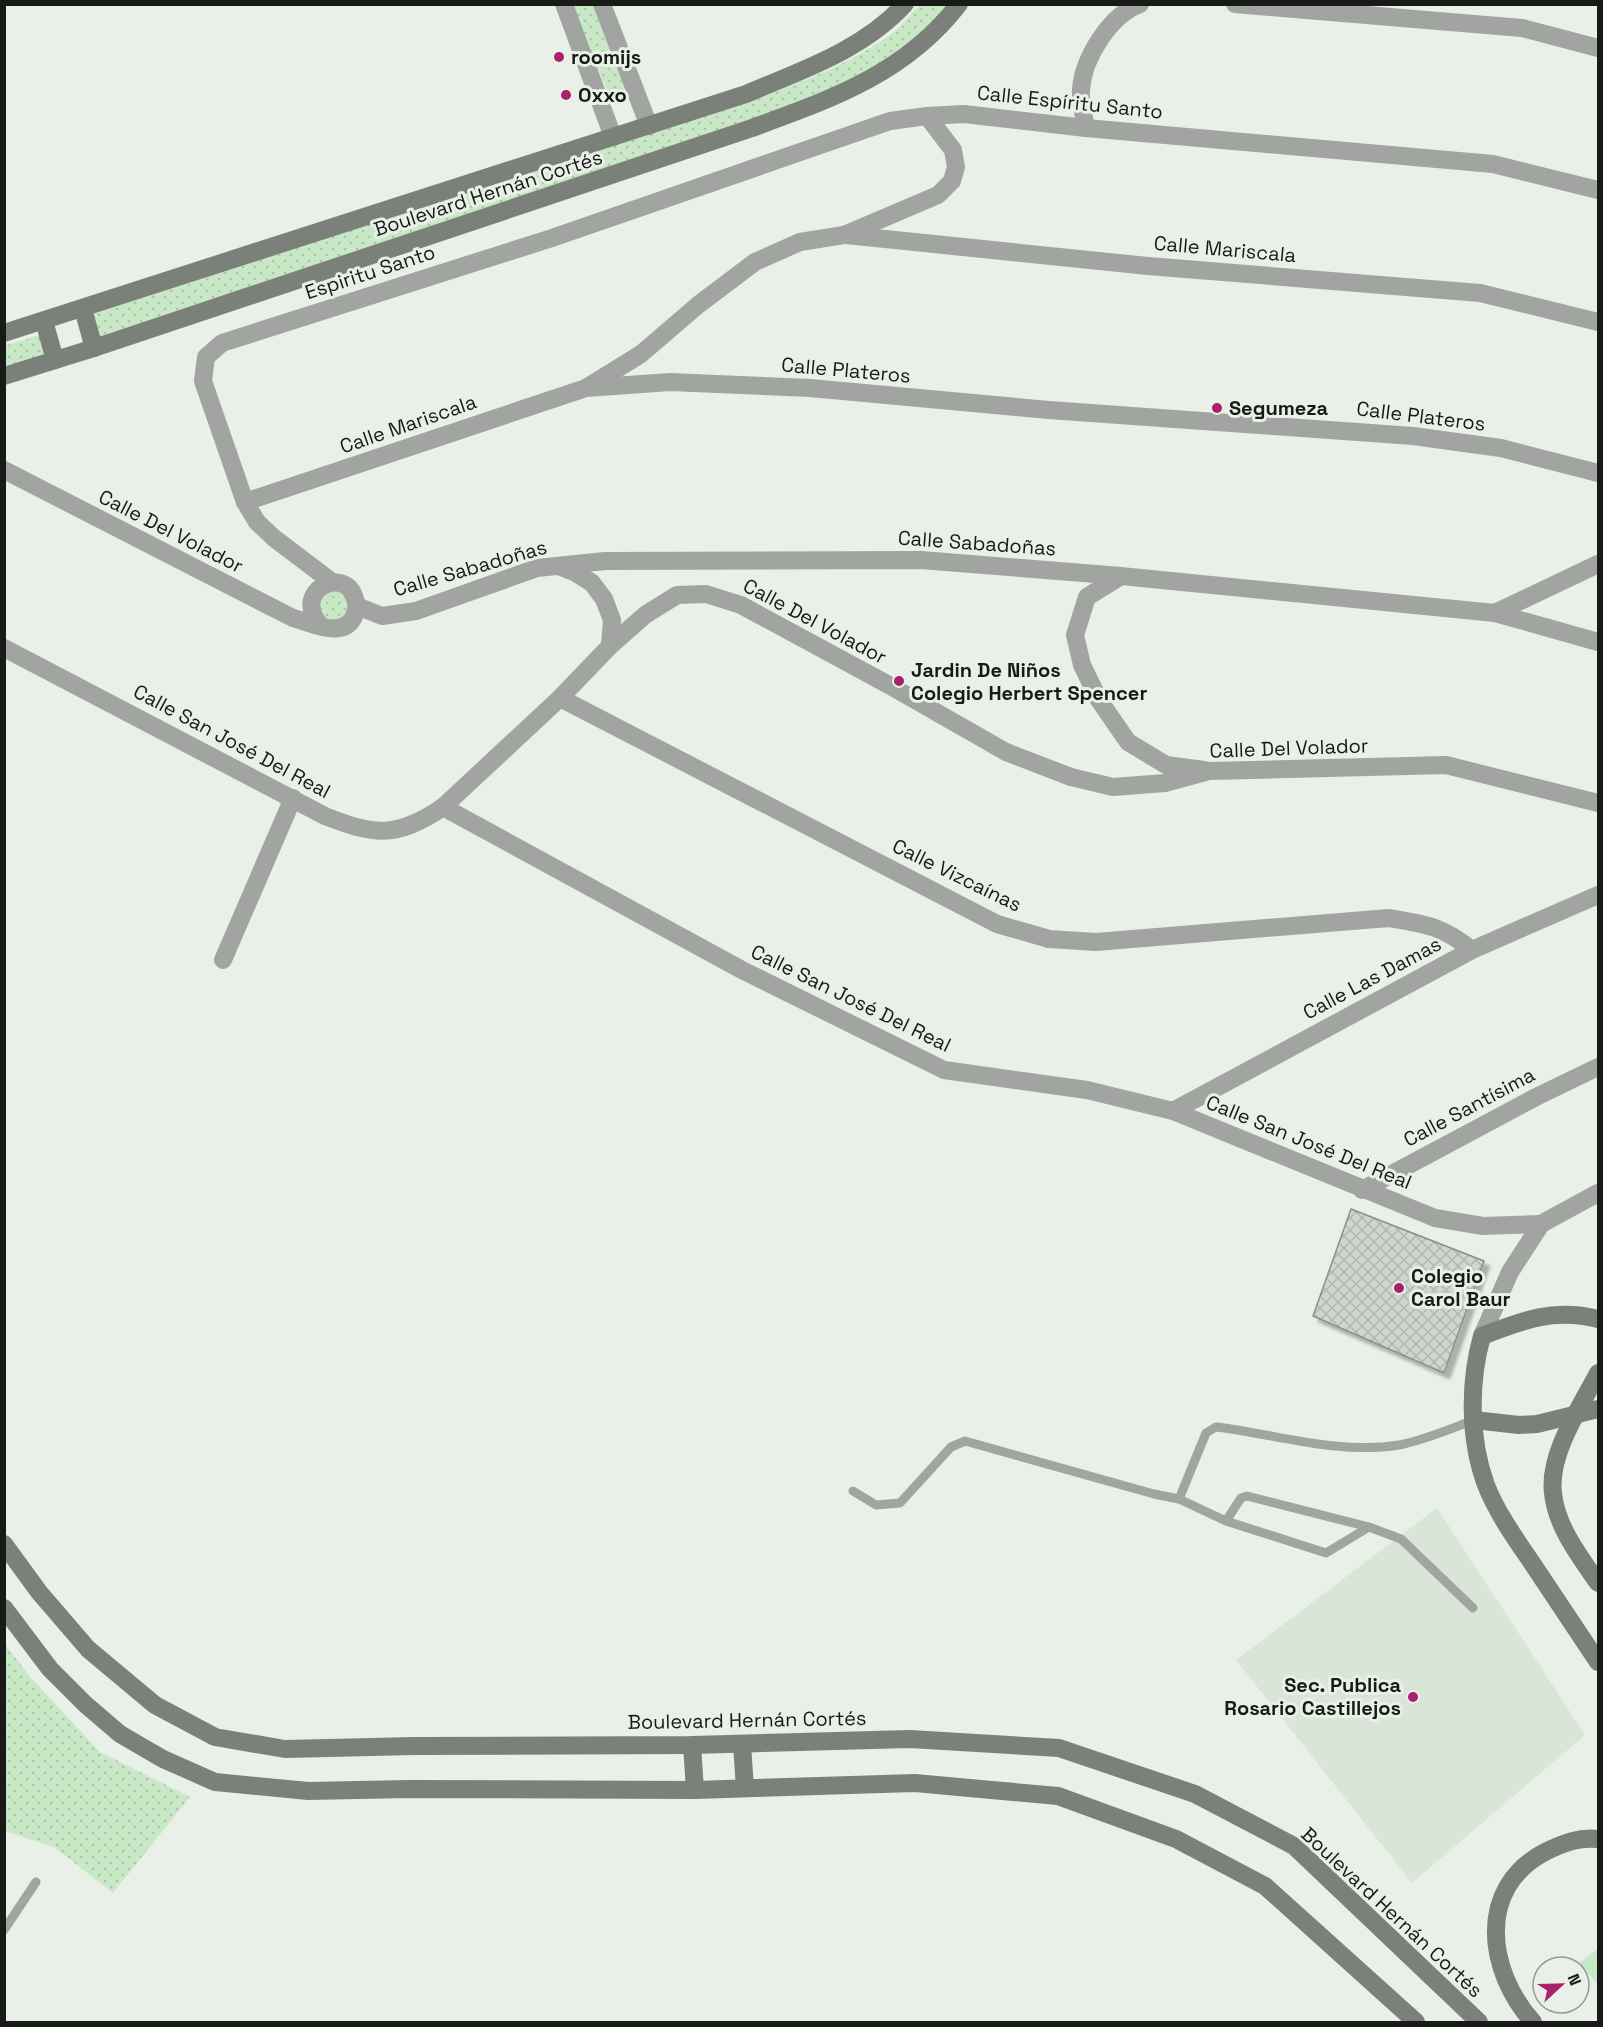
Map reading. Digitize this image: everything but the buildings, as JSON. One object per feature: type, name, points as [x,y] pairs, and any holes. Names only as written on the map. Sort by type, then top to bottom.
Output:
[{"type":"main road","name":"Boulevard Hernán Cortés","points":[[5,333],[746,94],[853,46],[888,23],[905,4]]},
{"type":"main road","name":"Boulevard Hernán Cortés","points":[[4,376],[752,128],[827,100],[880,75],[915,49],[950,16],[959,4]]},
{"type":"main road","points":[[83,309],[94,348]]},
{"type":"main road","points":[[44,321],[55,360]]},
{"type":"main road","points":[[1599,1319],[1577,1313],[1553,1314],[1520,1321],[1482,1336],[1476,1355],[1473,1385],[1477,1451],[1485,1483],[1498,1512],[1599,1662]]},
{"type":"main road","points":[[1599,1373],[1575,1416],[1555,1460],[1552,1492],[1559,1519],[1576,1551],[1599,1583]]},
{"type":"main road","points":[[1474,1420],[1519,1425],[1537,1424],[1599,1409]]},
{"type":"main road","name":"Boulevard Hernán Cortés","points":[[4,1544],[39,1592],[88,1649],[155,1705],[215,1737],[285,1749],[692,1745],[909,1739],[1059,1748],[1195,1794],[1294,1846],[1479,2022]]},
{"type":"main road","points":[[4,1608],[50,1669],[85,1704],[120,1734],[163,1759],[215,1782],[308,1791],[695,1790],[915,1783],[1058,1796],[1176,1839],[1265,1886],[1416,2022]]},
{"type":"main road","points":[[742,1744],[745,1788]]},
{"type":"main road","points":[[692,1745],[695,1790]]},
{"type":"main road","points":[[1533,2022],[1507,1986],[1497,1955],[1495,1927],[1501,1899],[1515,1874],[1536,1857],[1562,1843],[1586,1838],[1599,1839]]},
{"type":"street","points":[[564,4],[613,138]]},
{"type":"street","points":[[602,4],[649,126]]},
{"type":"street","points":[[1086,128],[1081,90],[1091,54],[1110,26],[1132,7],[1140,4]]},
{"type":"street","points":[[1235,4],[1522,28],[1599,48]]},
{"type":"street","name":"Calle Espíritu Santo","points":[[552,238],[890,121],[964,114],[1086,128],[1493,164],[1599,190]]},
{"type":"street","points":[[586,388],[641,354],[698,305],[755,262],[800,242],[844,235],[938,195],[952,181],[956,167],[953,150],[927,116]]},
{"type":"street","name":"Calle Mariscala","points":[[844,235],[1148,266],[1480,293],[1599,322]]},
{"type":"street","name":"Espiritu Santo","points":[[245,502],[203,381],[206,357],[222,342],[552,238]]},
{"type":"street","name":"Calle Plateros","points":[[586,388],[670,382],[810,388],[1049,410],[1390,434],[1501,448],[1599,473]]},
{"type":"street","name":"Calle Mariscala","points":[[245,502],[586,388]]},
{"type":"street","name":"Calle Del Volador","points":[[4,470],[282,613],[320,625]]},
{"type":"street","points":[[245,502],[257,522],[274,538],[332,582],[342,584],[353,592],[357,606],[352,621],[344,627],[331,630],[320,625],[313,617],[310,605],[312,596],[319,588],[332,582]]},
{"type":"street","name":"Calle Sabadoñas","points":[[357,606],[382,616],[416,611],[537,568],[605,561],[921,560],[1121,576],[1495,613],[1599,642]]},
{"type":"street","points":[[1495,613],[1599,564]]},
{"type":"street","points":[[556,565],[592,583],[604,599],[612,620],[610,646]]},
{"type":"street","points":[[1121,576],[1087,597],[1075,635],[1082,665],[1099,700],[1128,742],[1166,765],[1209,771]]},
{"type":"street","name":"Calle Del Volador","points":[[560,698],[610,646],[645,615],[677,595],[706,594],[741,605],[1006,752],[1071,777],[1113,787],[1165,783],[1209,771],[1446,765],[1599,803]]},
{"type":"street","name":"Calle San José Del Real","points":[[4,648],[326,816],[355,828],[392,832],[422,822],[443,807],[560,698]]},
{"type":"street","name":"Calle Vizcaínas","points":[[560,698],[997,924],[1049,939],[1096,942],[1389,918],[1427,924],[1451,934],[1472,950]]},
{"type":"street","points":[[223,960],[294,798]]},
{"type":"street","name":"Calle San José Del Real","points":[[443,807],[742,970],[944,1070],[1087,1090],[1173,1112],[1435,1218],[1483,1227],[1541,1224]]},
{"type":"street","name":"Calle Las Damas","points":[[1173,1112],[1472,950],[1599,896]]},
{"type":"street","name":"Calle Santísima","points":[[1362,1190],[1536,1096],[1599,1067]]},
{"type":"street","points":[[1482,1336],[1510,1272],[1541,1224],[1599,1193]]},
{"type":"lane","points":[[1179,1499],[1206,1433],[1216,1427],[1325,1445],[1382,1447],[1416,1441],[1474,1420]]},
{"type":"lane","points":[[853,1491],[876,1505],[900,1503],[951,1447],[965,1441],[1179,1499],[1226,1521],[1326,1553],[1369,1527]]},
{"type":"lane","points":[[1226,1521],[1242,1498],[1247,1496],[1369,1527],[1401,1539],[1473,1608]]},
{"type":"lane","points":[[4,1930],[36,1882]]},
{"type":"shaded area","name":"Sec. Publica Rosario Castillejos","points":[[1437,1508],[1585,1735],[1412,1883],[1236,1660]]},
{"type":"green space","points":[[572,5],[595,5],[631,96],[612,104]]},
{"type":"green space","points":[[920,5],[953,5],[914,46],[826,97],[101,344],[92,311],[750,102],[822,73],[874,46],[894,32]]},
{"type":"green space","points":[[43,334],[49,354],[5,368],[4,346]]},
{"type":"green space","points":[[334,591],[340,592],[348,600],[348,612],[340,620],[334,621],[328,620],[320,612],[319,606],[320,600],[328,592]]},
{"type":"green space","points":[[5,1644],[31,1678],[100,1752],[190,1797],[113,1893],[54,1847],[5,1831]]},
{"type":"green space","points":[[1598,1949],[1598,1985],[1591,1977],[1590,1955]]},
{"type":"place","name":"roomijs","points":[[559,57]]},
{"type":"place","name":"Oxxo","points":[[566,95]]},
{"type":"place","name":"Segumeza","points":[[1217,408]]},
{"type":"place","name":"Jardin De Niños Colegio Herbert Spencer","points":[[899,681]]},
{"type":"place","name":"Colegio Carol Baur","points":[[1399,1288]]},
{"type":"place","name":"Sec. Publica Rosario Castillejos","points":[[1413,1697]]}]
